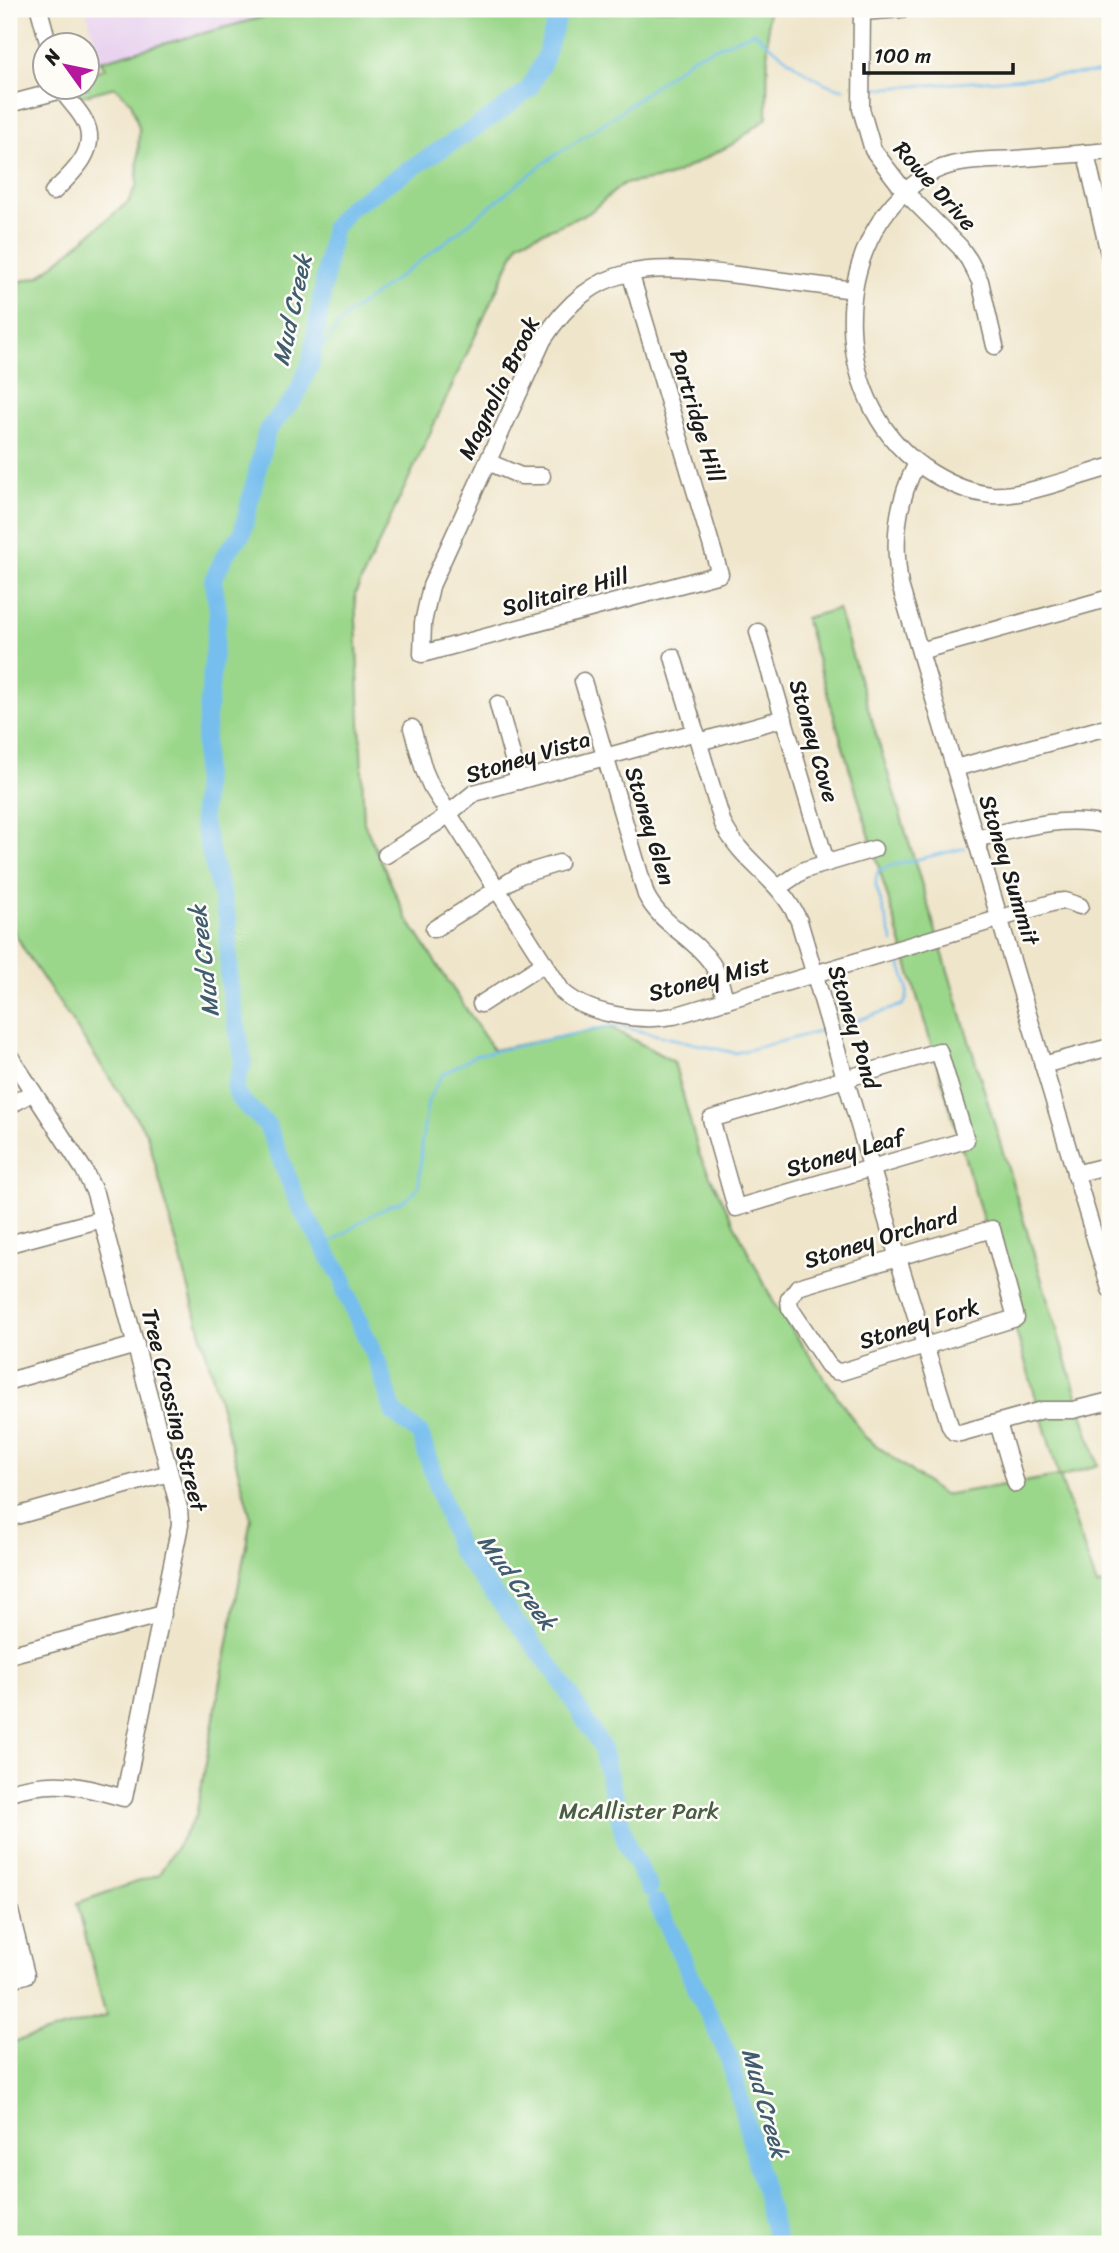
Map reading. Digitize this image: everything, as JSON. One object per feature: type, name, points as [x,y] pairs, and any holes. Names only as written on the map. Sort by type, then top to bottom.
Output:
[{"type":"street","points":[[39,9],[45,32]]},
{"type":"street","points":[[862,10],[902,9]]},
{"type":"street","name":"Rowe Drive","points":[[862,10],[861,109],[873,150],[906,193],[960,247],[969,260],[980,281],[995,346]]},
{"type":"street","points":[[9,104],[32,97]]},
{"type":"street","points":[[53,192],[81,163],[89,138],[86,123],[71,102]]},
{"type":"street","points":[[1110,151],[954,164],[928,174],[895,203],[874,234],[860,264],[851,321],[852,341],[863,386],[871,405],[890,433],[917,463],[962,488],[992,495],[1023,491],[1110,467]]},
{"type":"street","points":[[1086,153],[1110,258]]},
{"type":"street","name":"Magnolia Brook","points":[[422,654],[423,623],[431,586],[543,340],[555,321],[584,293],[598,284],[630,272],[670,268],[854,289]]},
{"type":"street","name":"Partridge Hill","points":[[630,272],[720,574]]},
{"type":"street","points":[[488,462],[521,476],[542,476]]},
{"type":"street","name":"Stoney Summit","points":[[917,463],[900,502],[896,559],[900,585],[1110,1285]]},
{"type":"street","name":"Solitaire Hill","points":[[422,654],[720,574]]},
{"type":"street","points":[[920,651],[1110,598]]},
{"type":"street","name":"Stoney Cove","points":[[758,632],[826,862]]},
{"type":"street","name":"Stoney Pond","points":[[673,657],[719,815],[732,841],[779,887],[792,904],[799,921],[950,1426],[954,1432],[960,1433],[998,1423]]},
{"type":"street","name":"Stoney Glen","points":[[583,681],[641,881],[652,906],[711,963],[726,1001]]},
{"type":"street","points":[[498,704],[519,781]]},
{"type":"street","name":"Stoney Vista","points":[[386,855],[474,793],[604,758],[784,718]]},
{"type":"street","name":"Stoney Mist","points":[[412,728],[424,770],[448,813],[562,991],[575,1001],[629,1017],[656,1019],[674,1016],[1065,901],[1080,905]]},
{"type":"street","points":[[955,768],[1110,728]]},
{"type":"street","points":[[976,839],[1059,822],[1110,826]]},
{"type":"street","points":[[779,887],[804,870],[874,849]]},
{"type":"street","points":[[434,929],[520,875],[559,863]]},
{"type":"street","points":[[481,1004],[545,963]]},
{"type":"street","points":[[1043,1065],[1110,1047]]},
{"type":"street","name":"Stoney Leaf","points":[[939,1051],[966,1140],[873,1170],[736,1208],[711,1119],[846,1079],[939,1051]]},
{"type":"street","name":"Tree Crossing Street","points":[[9,1055],[84,1170],[95,1193],[169,1473],[180,1525],[124,1798],[65,1784],[37,1785],[9,1792]]},
{"type":"street","points":[[9,1106],[33,1092]]},
{"type":"street","points":[[1075,1174],[1110,1165]]},
{"type":"street","points":[[9,1244],[102,1219]]},
{"type":"street","name":"Stoney Orchard","points":[[835,1371],[828,1365],[790,1308],[789,1299],[798,1287],[992,1229],[1016,1318]]},
{"type":"street","name":"Stoney Fork","points":[[835,1371],[841,1372],[1016,1318]]},
{"type":"street","points":[[9,1381],[136,1345]]},
{"type":"street","points":[[1016,1483],[998,1423],[1043,1410],[1074,1410],[1110,1401]]},
{"type":"street","points":[[9,1518],[169,1473]]},
{"type":"street","points":[[9,1655],[163,1614]]},
{"type":"street","points":[[9,1907],[26,1975],[9,1980]]},
{"type":"shaded area","points":[[86,9],[293,9],[102,60],[102,32],[92,32]]},
{"type":"green space","name":"McAllister Park","points":[[293,9],[768,9],[767,118],[733,144],[669,177],[623,184],[589,213],[519,242],[355,594],[364,823],[406,917],[493,1050],[610,1027],[674,1062],[699,1154],[775,1305],[865,1437],[943,1495],[1059,1476],[805,618],[838,609],[1098,1465],[1060,1477],[1097,1586],[1110,1583],[1110,2244],[9,2244],[9,2043],[106,2016],[77,1903],[159,1874],[196,1816],[251,1518],[147,1134],[26,953],[9,922],[9,278],[11,284],[40,276],[128,202],[137,185],[139,128],[131,102],[115,87],[102,90],[102,69],[106,68],[102,60]]},
{"type":"waterway","name":"Mud Creek","points":[[560,9],[545,58],[529,89],[495,115],[349,208],[333,228],[311,362],[295,398],[267,430],[242,534],[226,553],[213,580],[218,611],[205,740],[202,819],[228,921],[229,983],[243,1061],[235,1087],[239,1098],[267,1125],[299,1205],[344,1281],[345,1291],[378,1363],[394,1413],[420,1434],[459,1550],[556,1673],[601,1746],[626,1843],[649,1888]]},
{"type":"waterway","points":[[311,362],[346,316],[444,243],[544,163],[616,115],[693,57],[754,32],[810,75],[834,87],[845,89]]},
{"type":"waterway","points":[[870,89],[1110,72]]},
{"type":"waterway","points":[[893,942],[876,886],[878,871],[965,848]]},
{"type":"waterway","points":[[840,1026],[903,1005],[907,988],[898,957]]},
{"type":"waterway","points":[[324,1247],[367,1218],[413,1194],[419,1185],[428,1100],[442,1075],[476,1055],[618,1026],[735,1053],[822,1031]]},
{"type":"waterway","name":"Mud Creek","points":[[657,1903],[729,2058],[778,2244]]}]
